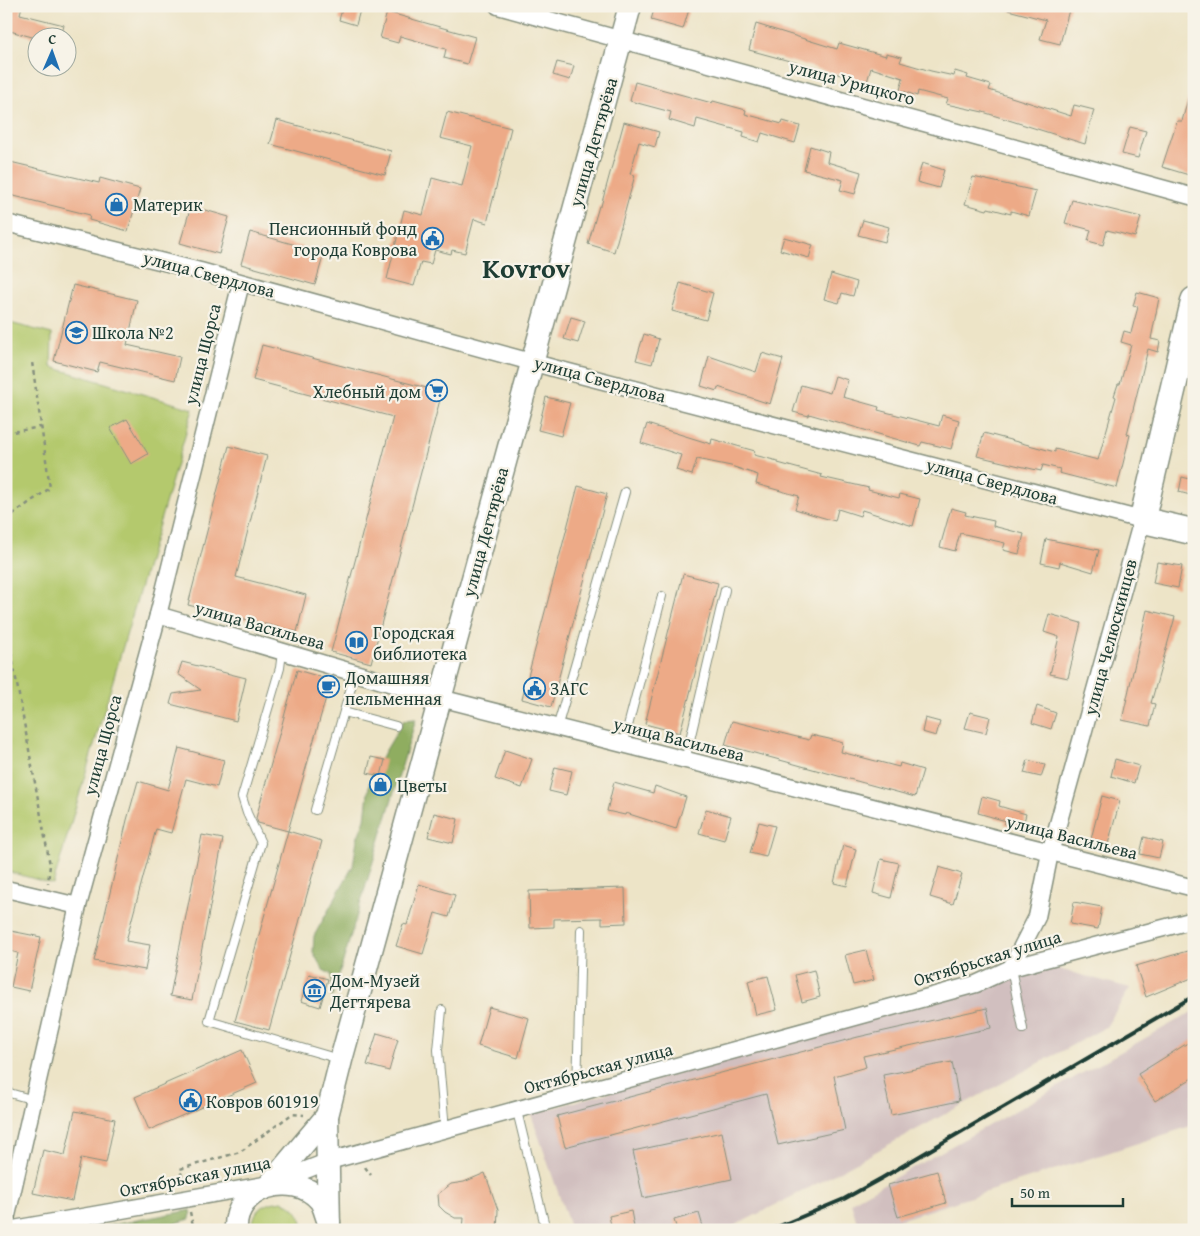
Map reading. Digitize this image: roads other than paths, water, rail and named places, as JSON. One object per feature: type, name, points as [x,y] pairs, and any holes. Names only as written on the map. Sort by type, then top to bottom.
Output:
[{"type":"main road","name":"улица Дегтярёва","points":[[330,1228],[327,1116],[630,6]]},
{"type":"main road","name":"улица Челюскинцев","points":[[1142,520],[1194,300]]},
{"type":"main road","name":"улица Свердлова","points":[[1142,520],[1194,532]]},
{"type":"main road","name":"улица Дегтярёва","points":[[236,1230],[236,1221],[248,1198],[270,1184],[327,1116]]},
{"type":"main road","points":[[270,1184],[297,1185],[320,1200],[330,1228]]},
{"type":"street","name":"улица Урицкого","points":[[498,6],[1194,197]]},
{"type":"street","name":"улица Свердлова","points":[[6,223],[241,282],[532,362],[1142,520]]},
{"type":"street","name":"улица Щорса","points":[[6,1220],[78,906],[158,615],[241,282]]},
{"type":"street","name":"улица Челюскинцев","points":[[1011,968],[1038,917],[1050,853],[1142,520]]},
{"type":"street","name":"улица Васильева","points":[[158,615],[440,698],[685,762],[1194,888]]},
{"type":"street","points":[[6,889],[78,906]]},
{"type":"street","name":"Октябрьская улица","points":[[8,1230],[270,1184],[329,1161],[577,1095],[976,984],[1011,968],[1194,920]]},
{"type":"lane","points":[[557,728],[625,492]]},
{"type":"lane","points":[[685,762],[725,590]]},
{"type":"lane","points":[[623,745],[662,596]]},
{"type":"lane","points":[[282,652],[280,668],[242,797],[247,814],[261,843],[209,1021],[341,1060]]},
{"type":"lane","points":[[316,810],[355,674]]},
{"type":"lane","points":[[344,712],[396,726]]},
{"type":"lane","points":[[577,1095],[581,930]]},
{"type":"lane","points":[[1011,968],[1024,1028]]},
{"type":"lane","points":[[442,1010],[438,1050],[445,1130]]},
{"type":"lane","points":[[6,1092],[34,1100]]},
{"type":"lane","points":[[516,1111],[546,1230]]},
{"type":"railway","points":[[770,1230],[844,1199],[1194,996]]},
{"type":"place","name":"Материк","points":[[117,204]]},
{"type":"place","name":"Пенсионный фонд города Коврова","points":[[433,238]]},
{"type":"place","name":"Школа №2","points":[[76,332]]},
{"type":"place","name":"Хлебный дом","points":[[437,391]]},
{"type":"place","name":"Городская библиотека","points":[[357,642]]},
{"type":"place","name":"Домашняя пельменная","points":[[329,687]]},
{"type":"place","name":"ЗАГС","points":[[534,688]]},
{"type":"place","name":"Цветы","points":[[381,785]]},
{"type":"place","name":"Дом-Музей Дегтярева","points":[[314,990]]},
{"type":"place","name":"Ковров 601919","points":[[190,1101]]},
{"type":"district","name":"Kovrov","points":[[526,267]]}]
